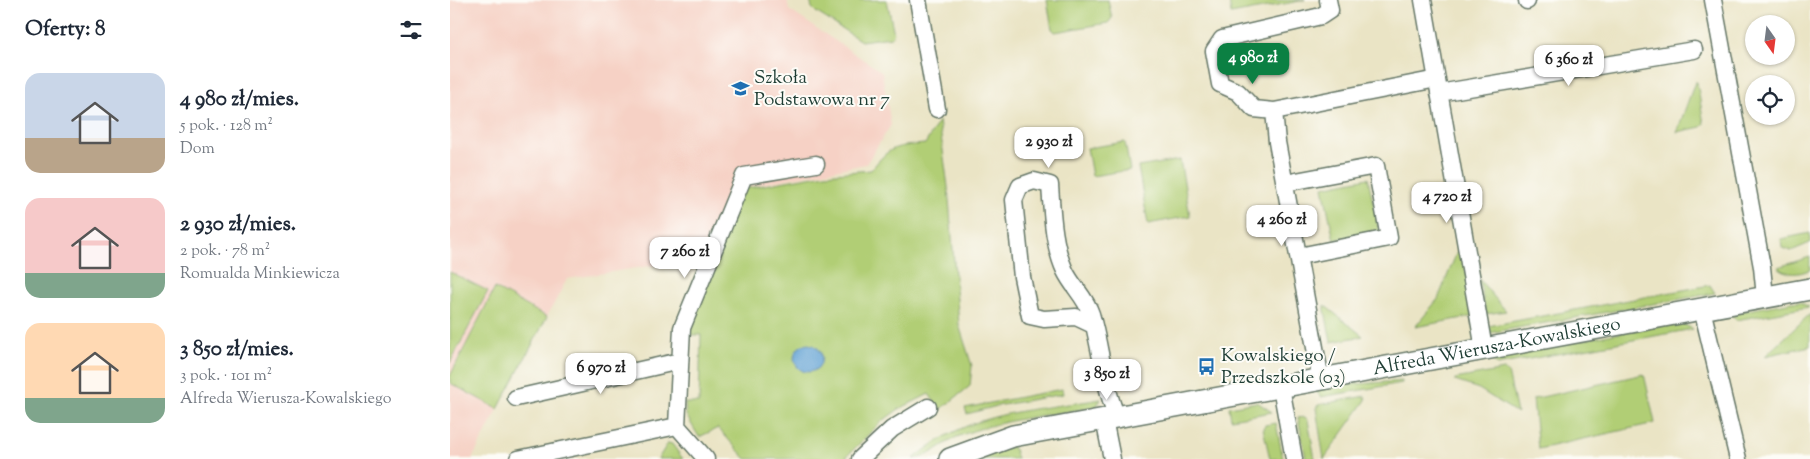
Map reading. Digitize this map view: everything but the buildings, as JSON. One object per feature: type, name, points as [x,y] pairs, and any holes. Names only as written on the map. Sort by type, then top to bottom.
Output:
[{"type":"street","points":[[918,0],[937,109]]},
{"type":"street","points":[[1328,0],[1330,10],[1321,16],[1222,39],[1214,50],[1220,84],[1238,92],[1254,109],[1274,111],[1694,50]]},
{"type":"street","points":[[1423,0],[1484,350]]},
{"type":"street","points":[[1713,0],[1762,267],[1765,297]]},
{"type":"street","points":[[1274,111],[1285,183],[1321,380]]},
{"type":"street","points":[[706,459],[677,426],[682,328],[744,176],[816,164]]},
{"type":"street","points":[[1285,183],[1376,166],[1389,238],[1299,256]]},
{"type":"street","points":[[1093,325],[1076,317],[1044,319],[1030,316],[1022,277],[1014,200],[1020,186],[1034,180],[1050,185],[1054,235],[1065,271],[1090,312],[1093,325],[1109,398],[1112,459]]},
{"type":"street","name":"Alfreda Wierusza-Kowalskiego","points":[[950,459],[1013,436],[1810,289]]},
{"type":"street","points":[[1702,309],[1738,459]]},
{"type":"street","points":[[516,398],[680,361]]},
{"type":"street","points":[[1281,387],[1294,459]]},
{"type":"street","points":[[860,459],[892,429],[928,407]]},
{"type":"street","points":[[518,459],[677,426]]},
{"type":"shaded area","points":[[450,0],[787,0],[789,10],[882,72],[891,125],[866,164],[730,190],[700,258],[567,279],[472,459],[450,459]]},
{"type":"green space","points":[[810,0],[887,0],[894,34],[891,37],[861,41],[816,12],[812,8]]},
{"type":"green space","points":[[1047,0],[1108,0],[1112,18],[1108,23],[1055,32],[1052,29]]},
{"type":"green space","points":[[1229,0],[1305,0],[1231,14]]},
{"type":"green space","points":[[1695,82],[1697,82],[1704,124],[1701,127],[1677,132]]},
{"type":"green space","points":[[939,121],[948,187],[959,325],[972,366],[970,386],[940,410],[929,394],[899,409],[881,422],[844,459],[746,459],[718,428],[699,437],[686,415],[685,403],[699,403],[701,335],[686,335],[742,189],[825,174],[871,170],[884,156],[894,149],[925,144]]},
{"type":"green space","points":[[1125,142],[1130,170],[1092,176],[1087,148]]},
{"type":"green space","points":[[1180,160],[1190,216],[1148,224],[1138,167]]},
{"type":"green space","points":[[1368,178],[1379,231],[1334,240],[1323,187]]},
{"type":"green space","points":[[1810,233],[1810,243],[1791,251],[1782,248],[1781,239]]},
{"type":"green space","points":[[1461,242],[1474,316],[1415,327],[1438,299]]},
{"type":"green space","points":[[1810,257],[1810,270],[1790,273],[1778,267]]},
{"type":"green space","points":[[450,272],[488,291],[450,363]]},
{"type":"green space","points":[[1479,279],[1506,311],[1486,314]]},
{"type":"green space","points":[[1710,285],[1715,293],[1489,333],[1488,326]]},
{"type":"green space","points":[[495,288],[547,317],[498,409],[450,383],[450,376]]},
{"type":"green space","points":[[1800,302],[1809,307],[1736,320],[1731,313]]},
{"type":"green space","points":[[1324,305],[1363,336],[1331,342]]},
{"type":"green space","points":[[1810,314],[1810,346],[1765,356]]},
{"type":"green space","points":[[1679,322],[1693,329],[1497,365],[1492,359],[1501,355]]},
{"type":"green space","points":[[1504,370],[1508,372],[1517,413],[1479,389],[1455,381],[1455,379]]},
{"type":"green space","points":[[1644,374],[1655,423],[1538,449],[1533,399]]},
{"type":"green space","points":[[1402,381],[1402,383],[1321,397],[1315,390],[1339,385]]},
{"type":"green space","points":[[1062,389],[1063,394],[997,406],[967,414],[965,408]]},
{"type":"green space","points":[[1365,396],[1366,400],[1324,459],[1316,408],[1318,405]]},
{"type":"green space","points":[[1101,399],[1096,407],[1025,418],[973,431],[957,437],[930,454],[913,459],[946,436],[974,423],[1028,410]]},
{"type":"green space","points":[[1257,402],[1272,412],[1231,419],[1229,407]]},
{"type":"green space","points":[[1305,417],[1308,420],[1315,459],[1306,459],[1298,418]]},
{"type":"green space","points":[[1276,423],[1283,459],[1270,459],[1263,428],[1265,425]]},
{"type":"green space","points":[[668,443],[672,444],[683,459],[658,459]]},
{"type":"green space","points":[[1013,446],[1017,459],[969,459]]},
{"type":"water","points":[[808,344],[818,348],[822,358],[818,368],[808,372],[798,368],[794,358],[798,348]]},
{"type":"place","name":"Szkoła Podstawowa nr 7","points":[[740,89]]},
{"type":"place","name":"Kowalskiego / Przedszkole (03)","points":[[1207,367]]}]
